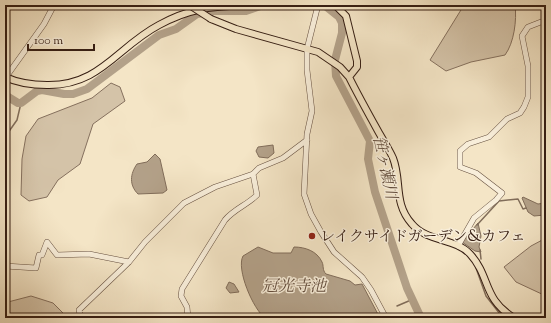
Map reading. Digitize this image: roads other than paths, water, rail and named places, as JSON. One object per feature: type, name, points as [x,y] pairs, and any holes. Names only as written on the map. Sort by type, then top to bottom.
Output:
[{"type":"main road","points":[[5,77],[18,82],[30,84],[72,84],[93,74],[158,25],[177,16],[191,10],[208,7],[244,5]]},
{"type":"main road","points":[[335,5],[346,16],[357,61],[356,67],[349,77]]},
{"type":"main road","points":[[190,6],[211,19],[236,29],[307,49],[329,58],[340,66],[349,77],[392,157],[397,173],[399,203],[408,219],[421,233],[458,246],[469,253],[477,263],[490,295],[503,311],[514,318]]},
{"type":"street","points":[[5,77],[44,24],[54,5]]},
{"type":"street","points":[[317,5],[307,49],[312,111],[307,140],[304,194],[311,214],[334,252],[362,276],[386,318]]},
{"type":"street","points":[[458,246],[474,218],[496,200],[502,193],[476,173],[460,167],[459,154],[462,148],[468,144],[489,137],[507,119],[522,110],[528,97],[528,66],[522,40],[523,32],[528,27],[546,20]]},
{"type":"street","points":[[81,318],[79,310],[129,262],[145,242],[184,203],[215,187],[253,174],[259,168],[283,158],[307,140]]},
{"type":"street","points":[[188,318],[188,307],[181,296],[182,289],[225,220],[233,210],[250,202],[257,195],[253,174]]},
{"type":"street","points":[[5,266],[36,268],[39,255],[42,255],[47,242],[57,255],[89,254],[129,262]]},
{"type":"water","points":[[273,145],[274,153],[268,158],[259,157],[256,151],[258,147]]},
{"type":"water","points":[[155,154],[160,159],[167,190],[163,193],[138,194],[132,183],[133,172],[137,164],[147,162]]},
{"type":"water","points":[[523,197],[538,204],[545,203],[545,215],[534,216],[528,212],[522,198]]},
{"type":"water","points":[[478,223],[481,236],[479,247],[481,252],[475,251],[462,242]]},
{"type":"water","name":"冠光寺池","points":[[258,247],[273,253],[291,253],[294,247],[314,252],[320,258],[326,274],[350,281],[355,285],[362,284],[380,318],[265,318],[260,313],[251,298],[244,279],[241,262],[243,256]]},
{"type":"water","points":[[229,282],[234,284],[239,292],[230,293],[226,288]]},
{"type":"waterway","points":[[5,95],[18,103],[21,103],[37,91],[42,90],[73,94],[87,89],[159,35],[176,29],[197,14],[214,11],[246,11],[263,5]]},
{"type":"waterway","name":"笹ヶ瀬川","points":[[324,5],[339,17],[342,23],[342,33],[335,60],[336,76],[370,141],[368,159],[375,192],[407,288],[421,318]]},
{"type":"waterway","points":[[5,137],[17,120],[21,103]]},
{"type":"waterway","points":[[477,225],[499,201],[518,199],[523,209],[526,208]]},
{"type":"waterway","points":[[480,250],[481,259]]},
{"type":"waterway","points":[[476,268],[486,296],[500,314],[501,318]]},
{"type":"waterway","points":[[397,306],[411,300]]},
{"type":"place","name":"レイクサイドガーデン&カフェ","points":[[312,236]]}]
